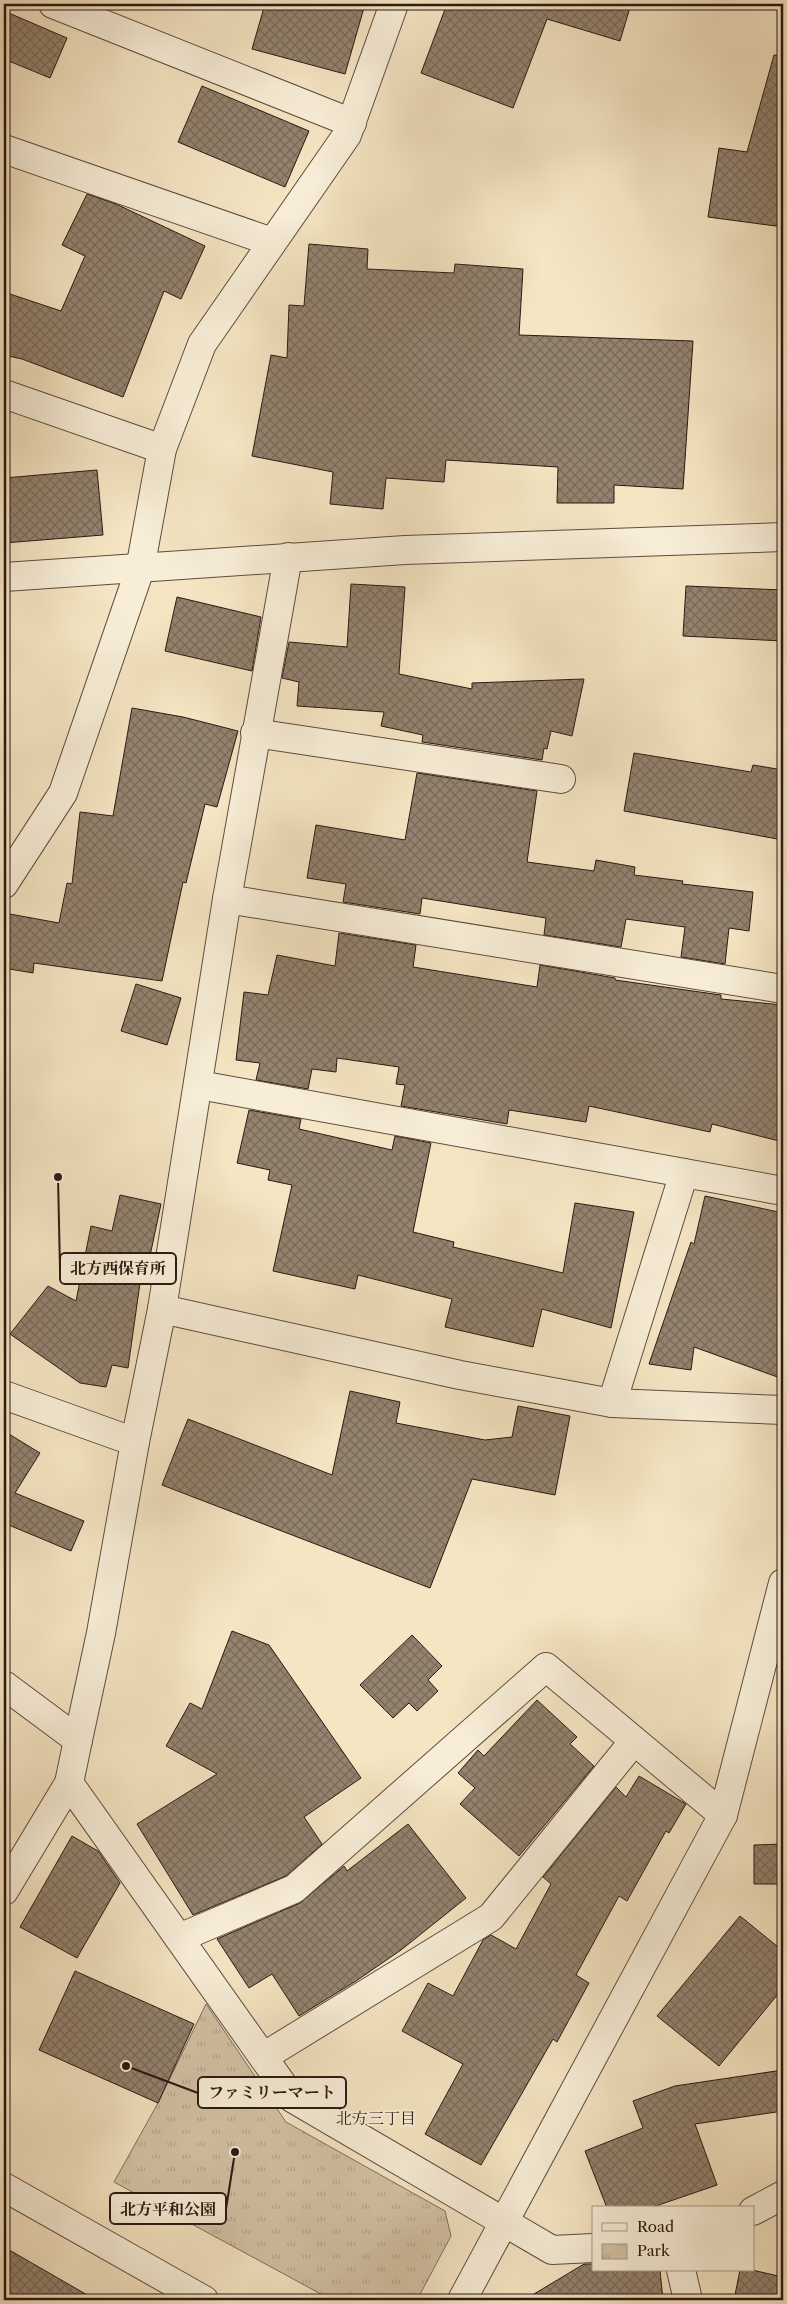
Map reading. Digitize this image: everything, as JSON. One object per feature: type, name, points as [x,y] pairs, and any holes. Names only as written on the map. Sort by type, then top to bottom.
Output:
[{"type":"street","points":[[53,4],[352,123]]},
{"type":"street","points":[[4,884],[63,794],[140,569],[162,449],[202,344],[347,136],[394,4]]},
{"type":"street","points":[[4,149],[272,242]]},
{"type":"street","points":[[4,394],[162,449]]},
{"type":"street","points":[[4,577],[405,550],[783,538]]},
{"type":"street","points":[[4,1891],[69,1783],[101,1633],[134,1442],[162,1309],[227,899],[255,733],[288,557]]},
{"type":"street","points":[[255,733],[561,779]]},
{"type":"street","points":[[227,899],[783,988]]},
{"type":"street","points":[[199,1085],[783,1191]]},
{"type":"street","points":[[612,1403],[684,1173]]},
{"type":"street","points":[[162,1309],[460,1375],[612,1403],[783,1410]]},
{"type":"street","points":[[4,1395],[134,1442]]},
{"type":"street","points":[[462,2300],[723,1816],[783,1583]]},
{"type":"street","points":[[179,1938],[294,1889],[546,1668],[723,1816]]},
{"type":"street","points":[[4,1685],[78,1740]]},
{"type":"street","points":[[263,2057],[491,1917],[634,1741]]},
{"type":"street","points":[[69,1783],[292,2098],[552,2250],[592,2248]]},
{"type":"street","points":[[4,2187],[204,2300]]},
{"type":"street","points":[[754,2210],[783,2194]]},
{"type":"street","points":[[681,2272],[688,2300]]},
{"type":"green space","points":[[206,2004],[286,2122],[445,2211],[451,2236],[417,2300],[332,2300],[114,2182],[158,2103]]},
{"type":"building","points":[[265,4],[365,4],[345,74],[252,49]]},
{"type":"building","points":[[447,4],[631,4],[620,41],[547,19],[513,108],[421,73]]},
{"type":"building","points":[[4,11],[67,38],[50,78],[4,59]]},
{"type":"building","points":[[774,55],[783,56],[783,227],[708,217],[719,148],[747,152]]},
{"type":"building","points":[[202,86],[309,131],[285,187],[178,142]]},
{"type":"building","points":[[87,194],[116,204],[205,246],[181,299],[164,291],[123,397],[22,359],[4,355],[4,292],[61,311],[85,256],[62,245]]},
{"type":"building","points":[[309,244],[368,249],[367,269],[454,273],[455,264],[523,269],[519,335],[693,341],[683,489],[614,485],[614,503],[557,503],[558,467],[446,460],[444,482],[386,478],[383,509],[330,504],[333,472],[252,456],[271,355],[287,358],[289,305],[304,306]]},
{"type":"building","points":[[97,470],[103,535],[4,543],[4,478]]},
{"type":"building","points":[[351,584],[405,587],[399,674],[472,689],[472,683],[584,679],[572,736],[551,731],[547,749],[544,748],[542,760],[422,742],[423,735],[381,726],[384,712],[297,706],[299,682],[282,678],[289,642],[347,647]]},
{"type":"building","points":[[686,586],[783,590],[783,641],[683,636]]},
{"type":"building","points":[[177,597],[261,617],[252,671],[165,651]]},
{"type":"building","points":[[132,708],[183,717],[238,731],[217,807],[205,804],[186,883],[183,882],[162,981],[34,963],[33,973],[4,968],[4,946],[10,914],[59,923],[67,883],[72,884],[80,812],[113,816]]},
{"type":"building","points":[[634,753],[751,772],[753,765],[783,770],[783,840],[624,811]]},
{"type":"building","points":[[417,773],[537,791],[527,862],[594,871],[596,860],[635,867],[634,875],[683,881],[682,884],[753,892],[749,931],[729,928],[725,964],[681,957],[685,927],[626,919],[621,947],[544,935],[546,918],[422,898],[420,914],[343,902],[346,884],[307,878],[316,825],[405,840]]},
{"type":"building","points":[[339,933],[416,945],[413,967],[537,987],[540,965],[615,978],[615,980],[721,995],[721,999],[783,1005],[783,1142],[712,1124],[710,1132],[589,1106],[586,1122],[509,1110],[507,1124],[401,1106],[405,1085],[396,1084],[399,1067],[337,1058],[336,1072],[312,1069],[308,1089],[256,1080],[260,1063],[236,1060],[244,992],[268,995],[277,955],[335,966]]},
{"type":"building","points":[[136,984],[181,998],[167,1045],[121,1031]]},
{"type":"building","points":[[249,1110],[301,1119],[299,1129],[392,1150],[395,1136],[431,1143],[413,1232],[454,1242],[453,1247],[563,1273],[575,1203],[634,1212],[611,1328],[542,1309],[533,1347],[445,1327],[452,1299],[358,1275],[355,1289],[273,1271],[292,1185],[268,1180],[270,1170],[237,1163]]},
{"type":"building","points":[[120,1195],[161,1204],[147,1270],[142,1269],[128,1368],[112,1365],[106,1387],[80,1383],[10,1334],[48,1286],[76,1301],[91,1226],[112,1231]]},
{"type":"building","points":[[705,1196],[783,1213],[783,1379],[694,1347],[691,1370],[649,1364],[691,1242],[694,1244]]},
{"type":"building","points":[[350,1391],[400,1402],[396,1423],[485,1440],[512,1437],[518,1406],[570,1416],[555,1495],[472,1479],[430,1588],[162,1485],[188,1419],[332,1475]]},
{"type":"building","points":[[4,1431],[40,1453],[15,1493],[84,1521],[71,1551],[4,1523]]},
{"type":"building","points":[[232,1631],[269,1645],[361,1778],[304,1817],[322,1844],[286,1876],[193,1915],[137,1824],[217,1774],[166,1746],[190,1703],[202,1709]]},
{"type":"building","points":[[412,1635],[442,1666],[428,1680],[438,1691],[417,1711],[409,1703],[393,1718],[360,1685]]},
{"type":"building","points":[[537,1700],[577,1737],[570,1744],[594,1766],[519,1856],[460,1804],[475,1788],[458,1773],[478,1750],[484,1756]]},
{"type":"building","points":[[639,1776],[686,1804],[669,1833],[666,1831],[627,1901],[619,1896],[576,1975],[589,1983],[557,2042],[553,2039],[481,2165],[425,2134],[463,2064],[402,2031],[428,1983],[453,1996],[483,1940],[491,1935],[516,1949],[551,1884],[543,1877],[616,1787],[626,1797]]},
{"type":"building","points":[[408,1824],[466,1898],[401,1950],[356,1981],[299,2016],[272,1974],[249,1988],[217,1939],[300,1903],[344,1866],[347,1871]]},
{"type":"building","points":[[72,1836],[98,1851],[120,1883],[77,1958],[20,1927]]},
{"type":"building","points":[[783,1844],[783,1884],[754,1884],[754,1845]]},
{"type":"building","points":[[740,1916],[783,1951],[783,1988],[719,2066],[657,2016]]},
{"type":"building","points":[[75,1971],[194,2024],[158,2103],[39,2050]]},
{"type":"building","points":[[783,2070],[783,2111],[695,2124],[717,2185],[656,2206],[606,2206],[585,2151],[643,2128],[633,2101],[675,2086]]},
{"type":"building","points":[[4,2247],[96,2300],[4,2300]]},
{"type":"building","points":[[584,2264],[592,2264],[592,2272],[660,2272],[663,2300],[524,2300]]},
{"type":"building","points":[[754,2270],[783,2277],[783,2300],[734,2300],[740,2272],[754,2272]]},
{"type":"place","name":"北方西保育所","points":[[58,1177]]},
{"type":"place","name":"ファミリーマート","points":[[126,2066]]},
{"type":"place","name":"北方平和公園","points":[[235,2152]]},
{"type":"district","name":"北方三丁目","points":[[376,2118]]}]
